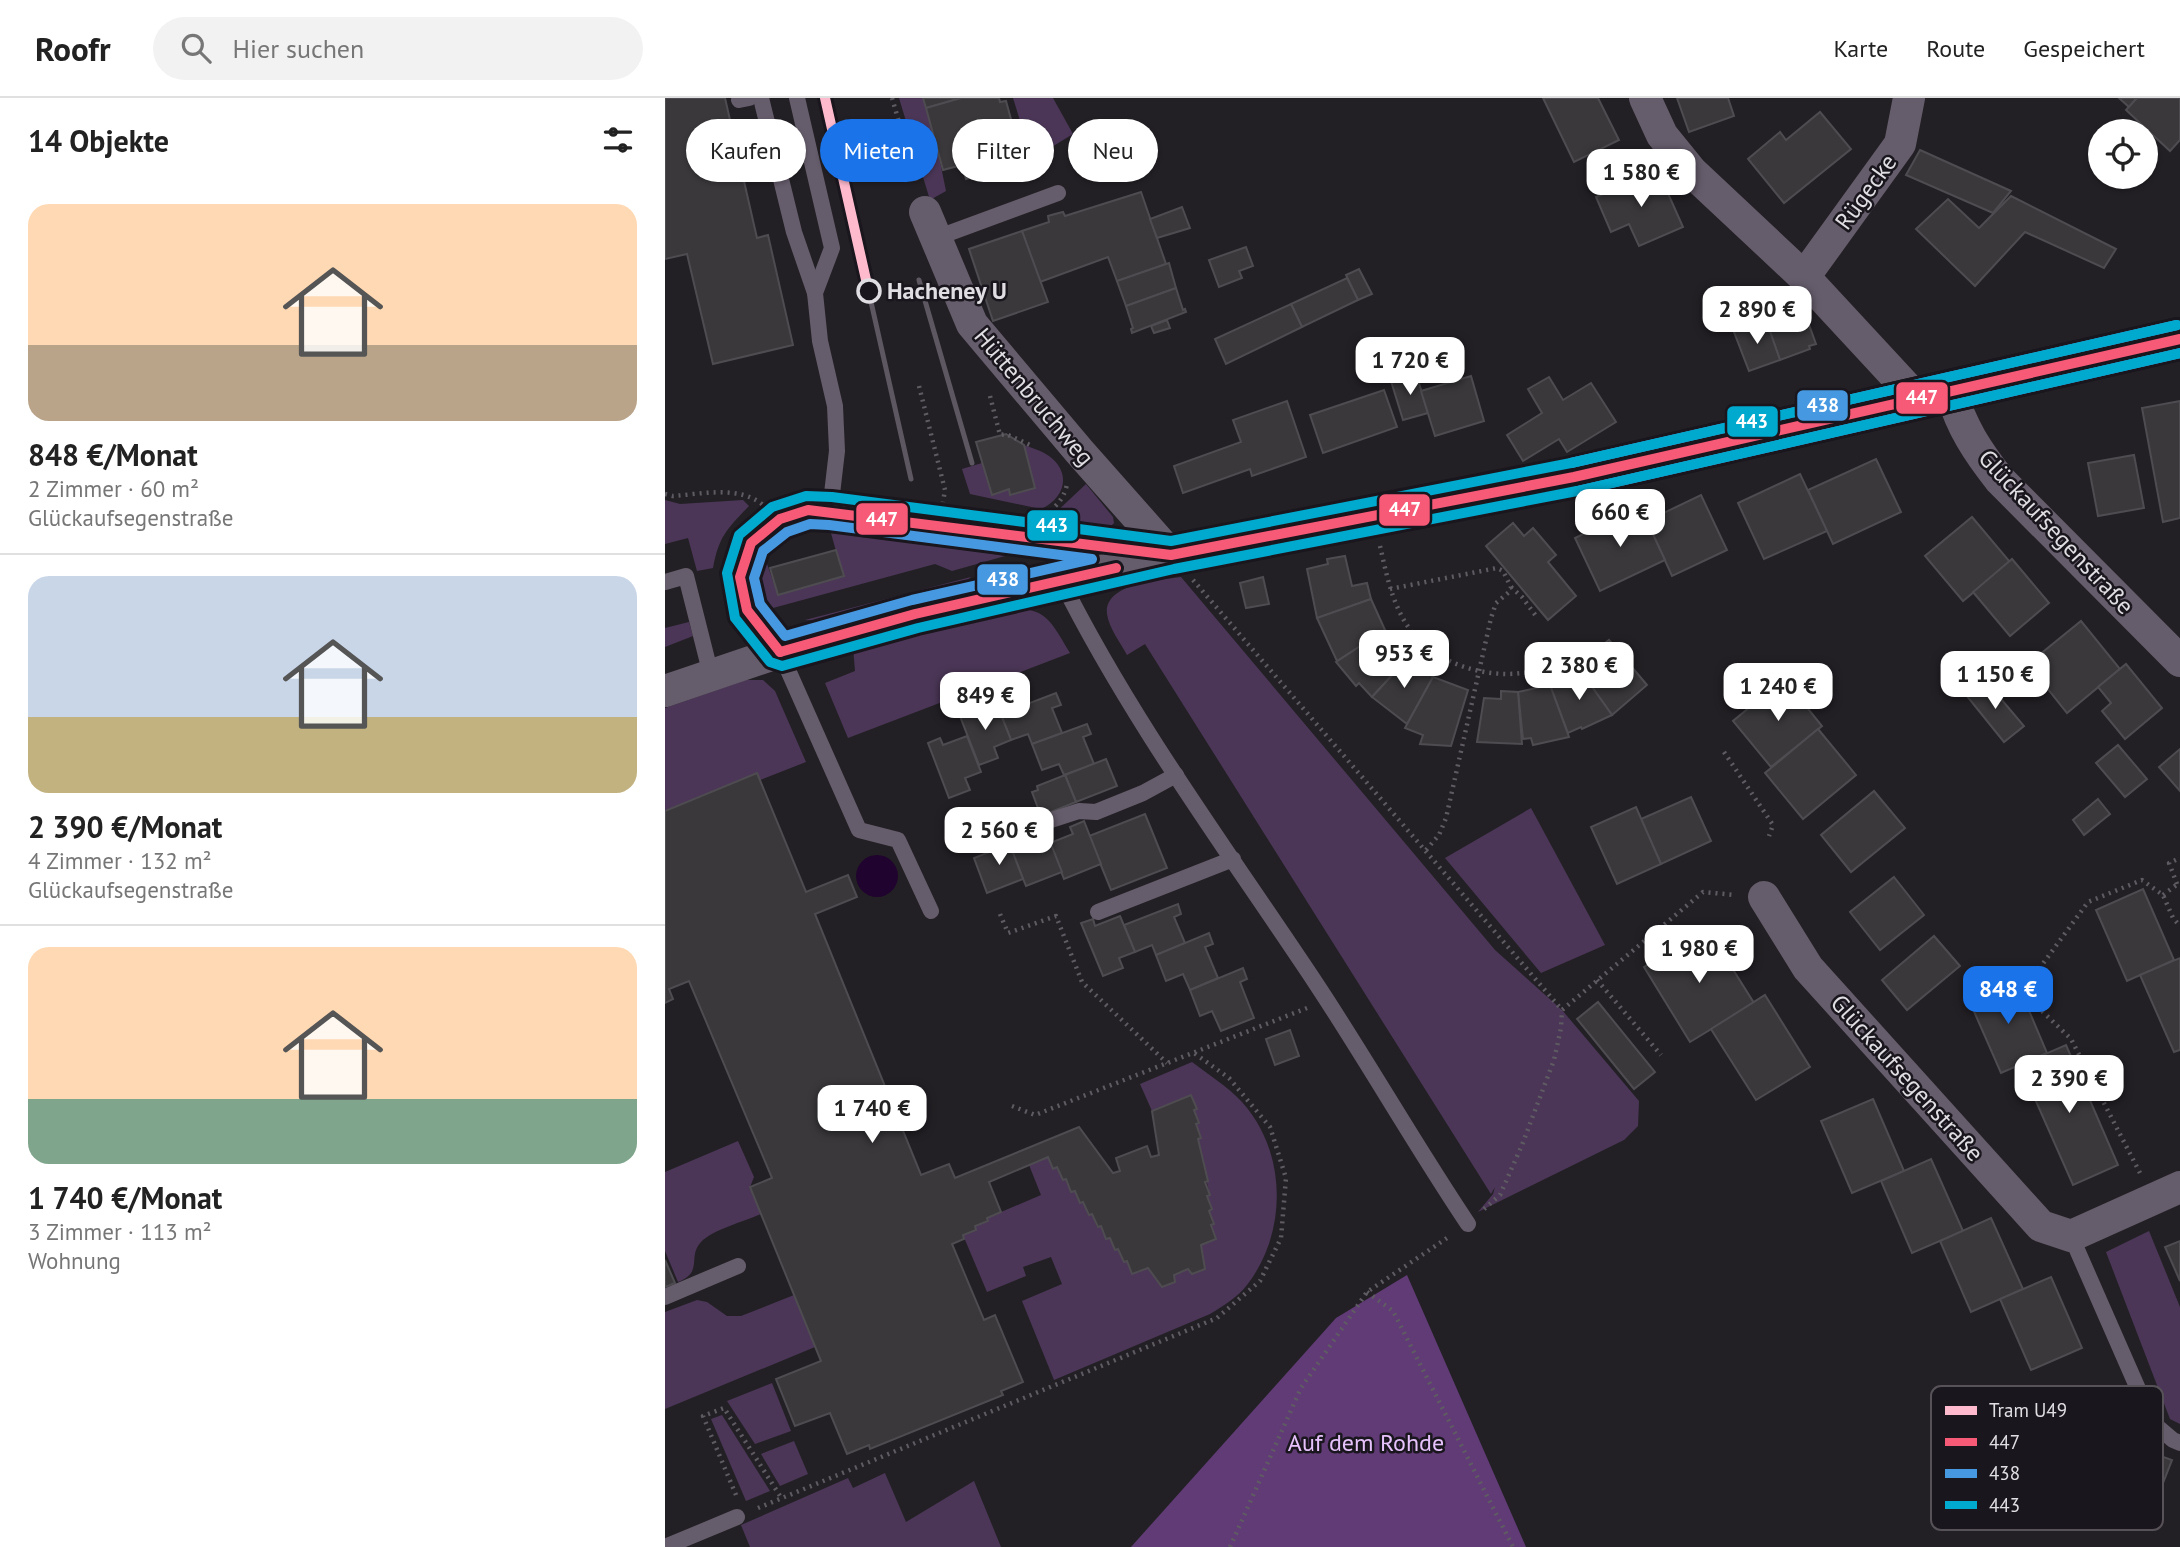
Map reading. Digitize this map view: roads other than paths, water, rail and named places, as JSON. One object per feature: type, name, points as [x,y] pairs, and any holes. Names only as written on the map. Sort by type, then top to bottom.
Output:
[{"type":"street","points":[[1645,98],[1662,135],[1692,172],[1804,277],[1919,400]]},
{"type":"street","name":"Rügecke","points":[[1804,277],[1900,144],[1909,98]]},
{"type":"street","name":"Hüttenbruchweg","points":[[931,225],[972,324],[1178,563]]},
{"type":"street","points":[[665,691],[780,652],[915,614],[1061,580],[1178,563],[1374,516],[1574,477],[2180,339]]},
{"type":"street","name":"Glückaufsegenstraße","points":[[1951,392],[1960,421],[1976,449],[2000,481],[2180,661]]},
{"type":"street","name":"Glückaufsegenstraße","points":[[1764,897],[1808,968],[2041,1226],[2071,1236]]},
{"type":"street","points":[[2071,1236],[2180,1187]]},
{"type":"lane","points":[[761,98],[794,232],[815,293],[820,341],[835,406],[837,451],[830,510]]},
{"type":"lane","points":[[797,98],[831,248],[815,293]]},
{"type":"lane","points":[[931,225],[1058,193]]},
{"type":"lane","points":[[931,911],[898,840],[859,830],[780,652],[747,610],[740,577],[751,542],[780,519],[808,510],[830,510],[1178,563]]},
{"type":"lane","points":[[665,582],[686,576],[711,675]]},
{"type":"lane","points":[[1061,580],[1090,639],[1175,775],[1327,1000],[1468,1224]]},
{"type":"lane","points":[[972,835],[1018,819],[1042,823],[1079,811],[1096,812],[1143,793],[1175,775]]},
{"type":"lane","points":[[1098,912],[1233,859]]},
{"type":"lane","points":[[2071,1236],[2137,1386]]},
{"type":"lane","points":[[665,1297],[738,1266]]},
{"type":"lane","points":[[2163,1432],[2180,1443]]},
{"type":"lane","points":[[665,1547],[737,1517]]},
{"type":"railway","points":[[919,280],[972,463]]},
{"type":"railway","points":[[869,293],[911,479]]},
{"type":"tram line","name":"U49","points":[[825,98],[869,293]]},
{"type":"place","name":"Hacheney U","points":[[869,291]]},
{"type":"park label","name":"Auf dem Rohde","points":[[1366,1443]]}]
